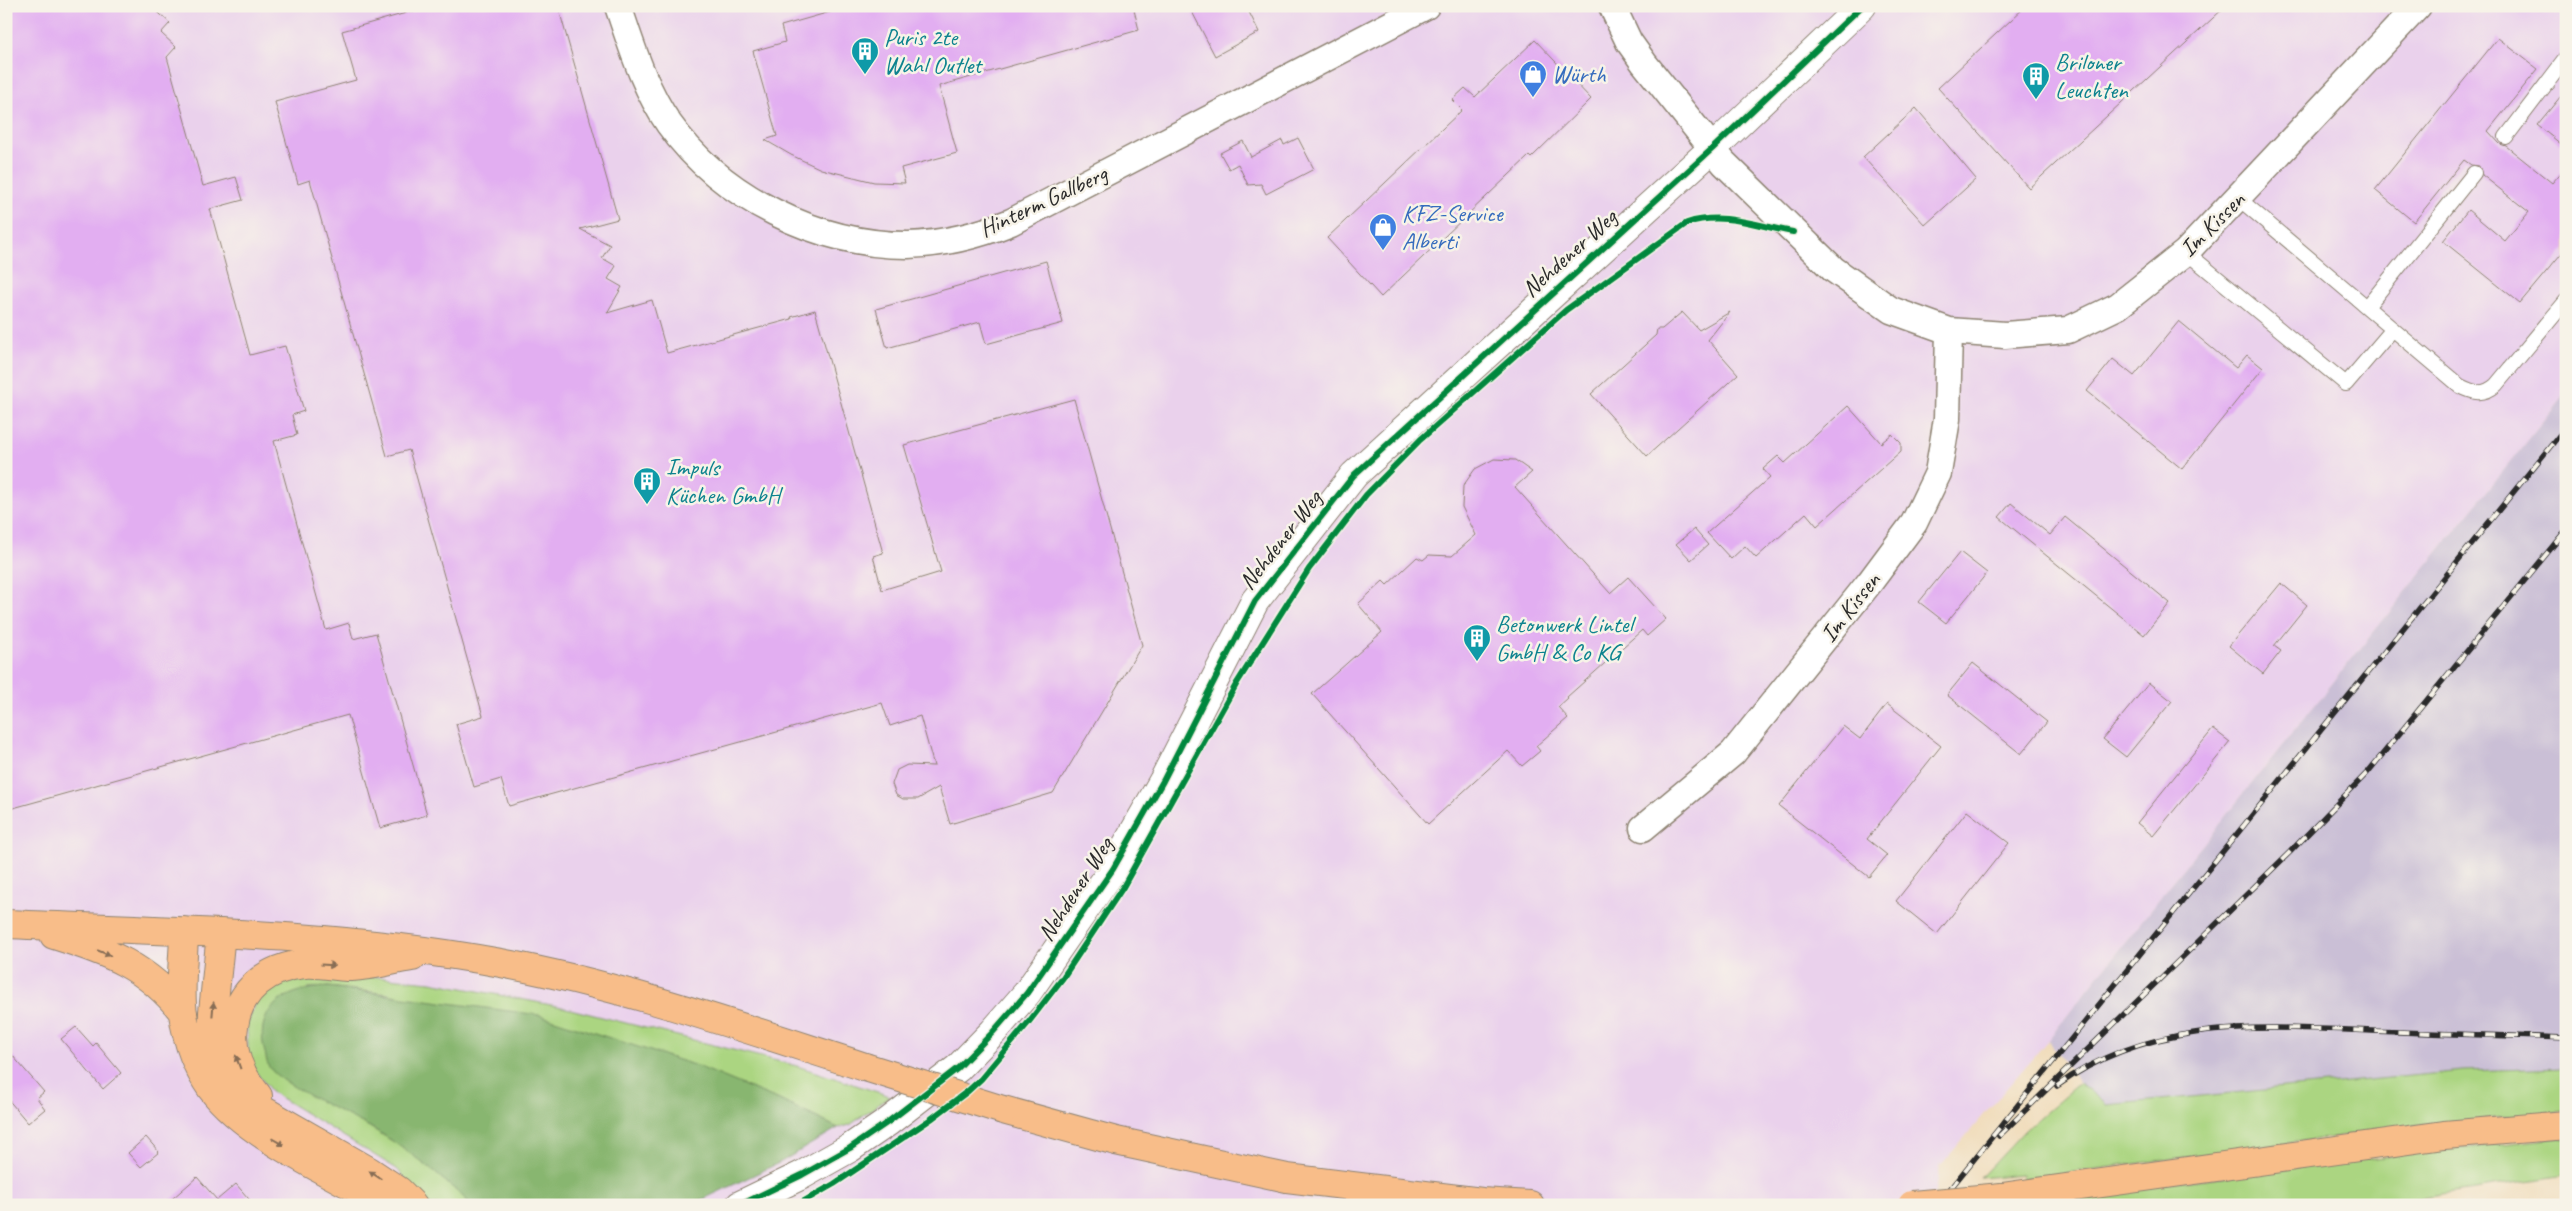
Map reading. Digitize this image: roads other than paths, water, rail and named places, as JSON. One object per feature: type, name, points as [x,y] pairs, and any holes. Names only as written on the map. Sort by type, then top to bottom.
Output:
[{"type":"main road","points":[[15,924],[184,930],[347,941],[504,963],[600,986],[1003,1110],[1116,1141],[1287,1178],[1482,1202],[1530,1205]]},
{"type":"main road","points":[[15,924],[80,943],[133,966],[168,993],[183,1012]]},
{"type":"main road","points":[[184,930],[183,1012],[191,1047],[200,1070],[212,1088],[225,1104],[253,1128],[387,1205]]},
{"type":"main road","points":[[221,933],[213,1012],[212,1045],[215,1061],[221,1073],[240,1097],[369,1171],[399,1191],[413,1205]]},
{"type":"main road","points":[[275,1116],[250,1086],[237,1062],[234,1049],[235,1015],[242,1000],[255,983],[282,969],[304,964],[349,967],[438,953]]},
{"type":"main road","points":[[1912,1205],[2002,1197],[2434,1136],[2566,1124]]},
{"type":"street","name":"Hinterm Gallberg","points":[[618,6],[639,68],[660,110],[688,146],[721,177],[777,214],[809,228],[852,238],[909,245],[954,239],[1011,222],[1426,6]]},
{"type":"street","points":[[1612,6],[1629,42],[1712,149]]},
{"type":"street","name":"Nehdener Weg","points":[[740,1205],[802,1175],[850,1148],[888,1122],[958,1068],[992,1032],[1032,985],[1113,869],[1163,781],[1256,601],[1354,475],[1712,149],[1862,6]]},
{"type":"street","name":"Im Kissen","points":[[1712,149],[1786,225],[1833,268],[1891,310],[1949,331],[2005,335],[2068,330],[2118,306],[2186,252],[2418,6]]},
{"type":"street","name":"Im Kissen","points":[[1643,828],[1733,753],[1914,524],[1938,473],[1947,419],[1949,331]]},
{"type":"lane","points":[[2506,137],[2566,58]]},
{"type":"lane","points":[[2367,307],[2474,173]]},
{"type":"lane","points":[[2238,198],[2460,386],[2480,393],[2489,391],[2496,385],[2566,301]]},
{"type":"lane","points":[[2186,252],[2346,384],[2393,329]]},
{"type":"railway","points":[[1937,1205],[2566,427]]},
{"type":"railway","points":[[1999,1136],[2289,853],[2368,772],[2566,530]]},
{"type":"railway","points":[[2057,1086],[2093,1064],[2131,1048],[2169,1037],[2209,1031],[2249,1028],[2290,1028],[2566,1038]]},
{"type":"place","name":"Puris 2te Wahl Outlet","points":[[865,75]]},
{"type":"place","name":"Würth","points":[[1533,98]]},
{"type":"place","name":"Briloner Leuchten","points":[[2036,100]]},
{"type":"place","name":"KFZ-Service Alberti","points":[[1383,251]]},
{"type":"place","name":"Impuls Küchen GmbH","points":[[647,505]]},
{"type":"place","name":"Betonwerk Lintel GmbH & Co KG","points":[[1477,662]]}]
